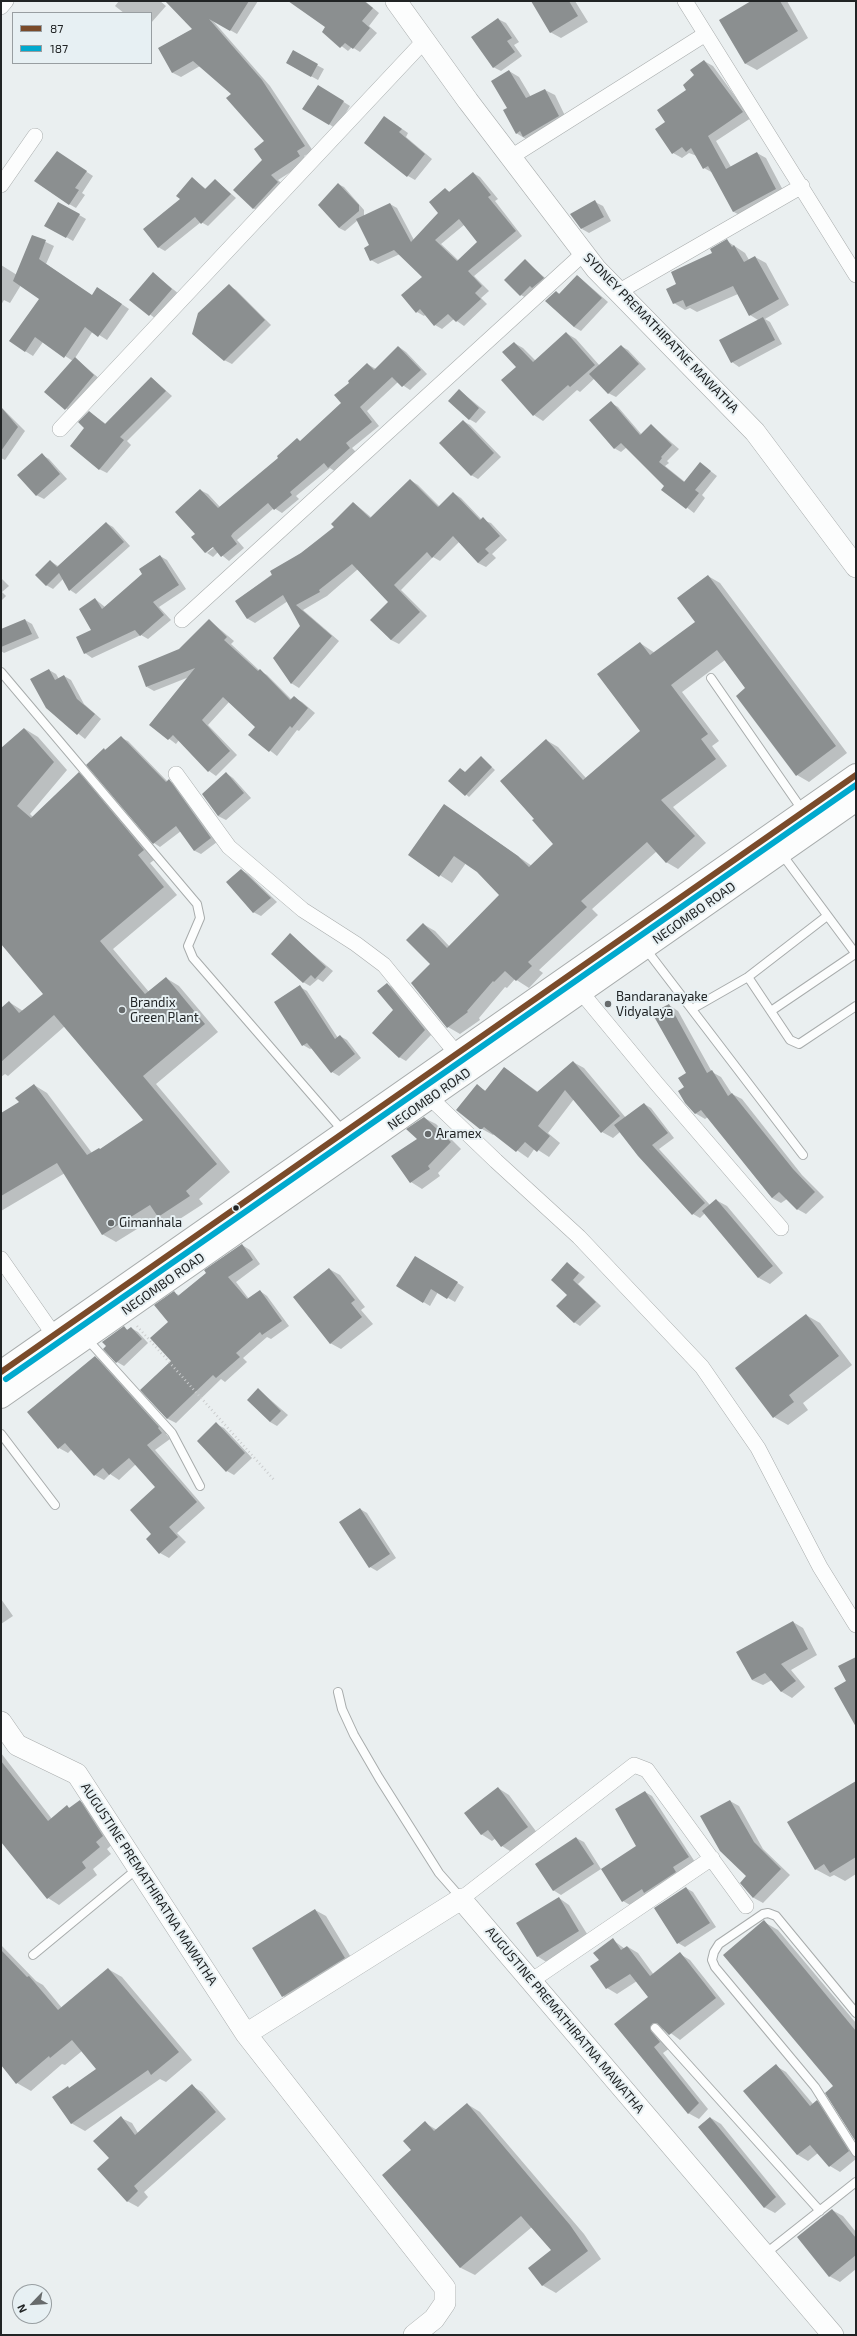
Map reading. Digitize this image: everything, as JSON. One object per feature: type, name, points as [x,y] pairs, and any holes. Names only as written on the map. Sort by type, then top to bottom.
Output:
[{"type":"highway","name":"NEGOMBO ROAD","points":[[1,1372],[414,1082],[586,965],[856,775]]},
{"type":"highway","name":"NEGOMBO ROAD","points":[[1,1396],[124,1312],[856,800]]},
{"type":"main road","name":"SYDNEY PREMATHIRATNE MAWATHA","points":[[402,3],[425,40],[584,253],[618,292],[755,432],[856,567]]},
{"type":"main road","name":"AUGUSTINE PREMATHIRATNA MAWATHA","points":[[1,1722],[17,1745],[77,1774],[246,2034],[445,2288],[445,2303],[434,2319],[414,2335]]},
{"type":"main road","name":"AUGUSTINE PREMATHIRATNA MAWATHA","points":[[461,1899],[833,2335]]},
{"type":"main road","points":[[246,2034],[461,1899]]},
{"type":"street","points":[[1,7],[6,1]]},
{"type":"street","points":[[685,1],[704,35],[802,186],[856,275]]},
{"type":"street","points":[[511,157],[704,35]]},
{"type":"street","points":[[60,429],[425,40]]},
{"type":"street","points":[[1,185],[35,136]]},
{"type":"street","points":[[618,292],[802,186]]},
{"type":"street","points":[[182,620],[584,253]]},
{"type":"street","points":[[176,774],[229,847],[303,910],[356,944],[384,965],[456,1053]]},
{"type":"street","points":[[581,992],[656,1084],[781,1228]]},
{"type":"street","points":[[414,1082],[496,1161],[580,1237],[702,1367],[758,1448],[820,1567],[856,1625]]},
{"type":"street","points":[[1,1259],[54,1335]]},
{"type":"street","points":[[461,1899],[634,1765],[648,1770],[746,1906]]},
{"type":"street","points":[[531,1981],[712,1858]]},
{"type":"lane","points":[[1,672],[197,904],[200,918],[188,946],[192,958],[343,1132]]},
{"type":"lane","points":[[711,678],[804,812]]},
{"type":"lane","points":[[771,1011],[856,954],[826,916],[781,852]]},
{"type":"lane","points":[[692,1009],[748,977],[826,916]]},
{"type":"lane","points":[[644,948],[803,1155]]},
{"type":"lane","points":[[748,977],[790,1040],[799,1044],[856,1006]]},
{"type":"lane","points":[[86,1338],[172,1434],[200,1486]]},
{"type":"lane","points":[[1,1434],[55,1505]]},
{"type":"lane","points":[[338,1692],[342,1709],[354,1735],[379,1778],[439,1873],[461,1899]]},
{"type":"lane","points":[[33,1955],[138,1868]]},
{"type":"lane","points":[[856,2013],[776,1916],[768,1913],[763,1914],[719,1944],[714,1952],[712,1960],[715,1967],[815,2087],[856,2152]]},
{"type":"lane","points":[[655,2028],[820,2211]]},
{"type":"lane","points":[[764,2254],[856,2182]]},
{"type":"path","points":[[124,1312],[275,1481]]},
{"type":"building","points":[[165,1],[249,1],[230,31],[209,19],[262,80],[305,146],[297,151],[300,156],[271,175],[278,182],[253,209],[233,190],[262,160],[254,149],[264,141],[226,98],[231,94],[193,61],[172,73],[158,48],[192,29]]},
{"type":"building","points":[[288,1],[364,1],[373,8],[362,21],[370,28],[353,49],[345,43],[340,48],[322,32],[325,27]]},
{"type":"building","points":[[531,1],[569,1],[578,16],[550,33]]},
{"type":"building","points":[[751,1],[780,1],[798,31],[745,64],[719,20]]},
{"type":"building","points":[[498,18],[512,38],[507,41],[515,52],[493,68],[471,37]]},
{"type":"building","points":[[293,50],[318,64],[311,77],[286,63]]},
{"type":"building","points":[[704,60],[743,112],[708,136],[726,169],[757,152],[776,189],[733,212],[708,166],[703,169],[691,148],[686,152],[682,147],[672,154],[655,129],[665,122],[657,110],[686,90],[683,85],[694,75],[690,70]]},
{"type":"building","points":[[509,70],[526,98],[545,89],[559,116],[523,137],[520,131],[516,134],[503,110],[507,108],[491,81]]},
{"type":"building","points":[[318,85],[344,101],[329,125],[302,109]]},
{"type":"building","points":[[384,116],[402,129],[399,132],[425,154],[407,177],[364,143]]},
{"type":"building","points":[[57,151],[87,171],[75,188],[79,190],[69,205],[34,181]]},
{"type":"building","points":[[473,172],[491,195],[488,197],[516,231],[468,271],[482,286],[475,293],[481,299],[456,322],[448,314],[434,326],[420,309],[416,313],[401,295],[422,277],[394,250],[370,261],[364,248],[369,245],[356,219],[390,203],[411,242],[438,213],[429,202],[445,188],[449,192]],"holes":[[[459,219],[477,242],[457,261],[435,240]]]},
{"type":"building","points":[[192,177],[205,189],[215,179],[231,194],[201,224],[195,217],[158,248],[143,229],[180,199],[176,196]]},
{"type":"building","points":[[338,183],[359,205],[359,211],[339,228],[318,205]]},
{"type":"building","points":[[595,200],[604,217],[581,229],[570,214]]},
{"type":"building","points":[[58,202],[80,214],[66,238],[44,226]]},
{"type":"building","points":[[32,235],[46,240],[39,259],[92,295],[97,287],[122,304],[98,337],[85,327],[64,358],[35,337],[25,352],[9,341],[39,299],[13,281]]},
{"type":"building","points":[[727,239],[732,247],[734,245],[744,262],[755,256],[779,299],[749,316],[733,286],[686,307],[683,300],[673,304],[666,289],[676,284],[671,272],[712,253],[710,249]]},
{"type":"building","points":[[525,259],[544,278],[532,288],[530,286],[520,296],[504,280]]},
{"type":"building","points":[[153,272],[172,289],[149,316],[129,300]]},
{"type":"building","points":[[577,275],[602,298],[574,327],[545,301],[556,291],[559,294]]},
{"type":"building","points":[[229,284],[265,320],[224,361],[192,334],[198,313]]},
{"type":"building","points":[[763,317],[775,340],[731,363],[719,340]]},
{"type":"building","points":[[566,332],[595,365],[570,387],[568,385],[533,416],[501,380],[516,367],[502,352],[514,342],[533,362]]},
{"type":"building","points":[[621,345],[639,364],[608,394],[589,374]]},
{"type":"building","points":[[398,346],[421,370],[402,387],[392,377],[360,407],[372,422],[346,443],[350,448],[328,468],[324,463],[290,492],[292,495],[274,510],[268,503],[233,533],[231,536],[237,544],[221,557],[213,547],[205,553],[191,537],[195,534],[175,512],[200,489],[218,508],[278,458],[277,456],[297,438],[300,441],[341,403],[334,395],[349,383],[348,381],[367,363],[374,370]]},
{"type":"building","points":[[75,357],[94,375],[65,410],[44,392]]},
{"type":"building","points":[[151,377],[166,391],[120,437],[124,440],[99,470],[70,446],[84,428],[78,422],[89,411],[105,424]]},
{"type":"building","points":[[459,389],[479,408],[469,420],[448,401]]},
{"type":"building","points":[[611,401],[640,435],[651,424],[672,445],[661,457],[662,458],[659,462],[684,482],[700,462],[711,471],[695,490],[699,493],[686,509],[661,490],[664,486],[621,443],[614,449],[589,420]]},
{"type":"building","points":[[1,407],[18,427],[1,451]]},
{"type":"building","points":[[463,420],[494,453],[471,476],[439,443]]},
{"type":"building","points":[[42,453],[60,474],[36,496],[17,475]]},
{"type":"building","points":[[410,479],[438,507],[453,492],[480,520],[483,517],[500,536],[485,549],[489,553],[478,563],[453,536],[432,558],[427,552],[394,585],[420,612],[391,640],[370,620],[388,602],[352,564],[319,590],[320,592],[296,605],[332,636],[291,684],[273,658],[300,626],[283,595],[247,619],[235,601],[272,575],[270,571],[301,553],[334,527],[331,524],[353,502],[370,518]]},
{"type":"building","points":[[106,522],[124,542],[69,591],[59,573],[46,586],[35,575],[50,560],[57,567]]},
{"type":"building","points":[[160,555],[179,585],[153,602],[164,615],[140,636],[135,630],[84,654],[76,637],[91,630],[79,609],[95,598],[102,609],[142,574],[139,569]]},
{"type":"building","points":[[708,575],[836,746],[796,776],[736,696],[745,688],[717,650],[671,685],[708,734],[701,739],[716,759],[661,800],[695,836],[666,863],[647,842],[581,901],[587,907],[528,962],[532,966],[516,981],[505,971],[494,982],[493,981],[467,1011],[468,1012],[447,1028],[411,983],[430,964],[406,940],[423,923],[447,948],[499,895],[477,872],[454,856],[439,877],[408,855],[444,804],[518,856],[529,867],[553,844],[532,820],[534,819],[500,781],[546,739],[583,780],[640,731],[597,674],[640,642],[650,655],[695,622],[677,598]]},
{"type":"building","points":[[25,619],[32,634],[1,647],[1,629]]},
{"type":"building","points":[[209,619],[227,637],[224,640],[258,671],[260,669],[290,700],[294,696],[308,708],[292,728],[290,726],[269,752],[248,735],[255,727],[223,697],[202,720],[230,751],[208,772],[173,735],[168,740],[149,725],[195,668],[146,687],[138,666],[179,649]]},
{"type":"building","points":[[49,669],[55,680],[64,675],[77,699],[95,714],[77,735],[46,708],[30,679]]},
{"type":"building","points":[[24,728],[54,762],[17,806],[31,818],[79,772],[144,850],[138,855],[164,887],[100,941],[145,994],[166,977],[205,1024],[143,1076],[217,1164],[186,1191],[190,1196],[158,1217],[150,1205],[102,1235],[57,1163],[1,1196],[1,1113],[19,1102],[15,1098],[34,1084],[87,1155],[99,1148],[100,1149],[143,1120],[54,1015],[1,1062],[1,1008],[9,1001],[19,1013],[43,994],[1,944],[1,748]]},
{"type":"building","points":[[121,736],[166,782],[169,779],[211,838],[194,851],[176,826],[153,844],[86,765],[104,748],[105,750]]},
{"type":"building","points":[[481,756],[492,767],[465,796],[448,781],[460,768],[465,772]]},
{"type":"building","points":[[226,772],[244,793],[218,816],[202,794]]},
{"type":"building","points":[[241,869],[271,898],[253,913],[226,882]]},
{"type":"building","points":[[290,933],[326,967],[315,979],[311,975],[303,983],[271,954]]},
{"type":"building","points":[[387,983],[425,1030],[399,1058],[372,1033],[393,1010],[377,991]]},
{"type":"building","points":[[300,985],[335,1039],[340,1035],[355,1054],[331,1073],[307,1043],[302,1046],[274,1002]]},
{"type":"building","points":[[669,1004],[707,1073],[712,1070],[728,1096],[732,1093],[793,1169],[815,1192],[797,1210],[779,1192],[772,1198],[701,1110],[695,1114],[685,1103],[678,1091],[684,1087],[678,1078],[686,1073],[652,1013]]},
{"type":"building","points":[[573,1061],[620,1116],[601,1133],[565,1090],[538,1126],[550,1136],[537,1152],[525,1142],[516,1152],[484,1127],[481,1130],[456,1110],[477,1084],[485,1091],[504,1067],[537,1092]]},
{"type":"building","points":[[644,1103],[668,1133],[652,1145],[705,1203],[692,1215],[638,1156],[614,1125]]},
{"type":"building","points":[[424,1117],[451,1142],[428,1166],[430,1169],[410,1183],[391,1156],[417,1139],[406,1129]]},
{"type":"building","points":[[716,1199],[773,1266],[758,1278],[702,1211]]},
{"type":"building","points":[[242,1244],[253,1260],[228,1277],[247,1299],[260,1290],[282,1321],[262,1335],[260,1332],[236,1353],[240,1357],[216,1378],[213,1375],[167,1419],[140,1390],[171,1361],[150,1338],[168,1322],[154,1305],[174,1291],[178,1296],[206,1273],[204,1270]]},
{"type":"building","points":[[415,1256],[458,1282],[447,1299],[431,1289],[423,1303],[396,1286]]},
{"type":"building","points":[[567,1262],[579,1273],[573,1280],[596,1302],[574,1323],[556,1306],[567,1295],[551,1280]]},
{"type":"building","points":[[329,1268],[355,1300],[351,1303],[362,1317],[330,1344],[293,1297]]},
{"type":"building","points":[[806,1314],[839,1356],[789,1395],[794,1402],[773,1418],[735,1368]]},
{"type":"building","points":[[124,1326],[127,1330],[131,1327],[142,1339],[116,1363],[103,1349],[106,1346],[102,1342]]},
{"type":"building","points":[[95,1356],[159,1427],[158,1428],[162,1433],[147,1445],[197,1502],[169,1527],[178,1537],[159,1554],[146,1539],[151,1534],[130,1510],[155,1487],[129,1458],[109,1475],[103,1468],[94,1476],[65,1443],[58,1449],[27,1412]]},
{"type":"building","points":[[258,1388],[281,1411],[270,1422],[247,1400]]},
{"type":"building","points":[[216,1422],[245,1453],[226,1472],[197,1441]]},
{"type":"building","points":[[360,1508],[390,1554],[369,1568],[339,1522]]},
{"type":"building","points":[[793,1621],[808,1649],[781,1664],[796,1681],[781,1692],[765,1673],[752,1680],[736,1652]]},
{"type":"building","points":[[856,1657],[856,1727],[834,1688],[846,1681],[838,1666]]},
{"type":"building","points":[[1,1761],[48,1821],[67,1805],[69,1808],[80,1800],[103,1836],[96,1842],[100,1847],[82,1862],[86,1868],[47,1899],[1,1842]]},
{"type":"building","points":[[856,1781],[856,1857],[830,1873],[824,1864],[815,1870],[787,1822]]},
{"type":"building","points":[[498,1787],[528,1827],[501,1847],[488,1830],[481,1835],[464,1813]]},
{"type":"building","points":[[645,1791],[689,1857],[673,1867],[676,1872],[644,1893],[642,1889],[622,1902],[601,1869],[636,1846],[615,1809]]},
{"type":"building","points":[[730,1800],[754,1842],[781,1869],[753,1898],[740,1883],[746,1876],[720,1851],[700,1816]]},
{"type":"building","points":[[576,1837],[594,1864],[553,1891],[535,1864]]},
{"type":"building","points":[[686,1887],[710,1923],[677,1944],[654,1908]]},
{"type":"building","points":[[559,1897],[579,1931],[537,1957],[516,1923]]},
{"type":"building","points":[[315,1909],[345,1958],[282,1997],[252,1948]]},
{"type":"building","points":[[764,1920],[856,2031],[856,2142],[825,2093],[833,2086],[723,1955]]},
{"type":"building","points":[[613,1938],[621,1950],[627,1946],[650,1976],[680,1952],[716,1998],[669,2035],[657,2023],[653,2023],[650,2027],[651,2031],[660,2042],[654,2047],[699,2103],[688,2114],[614,2024],[648,1997],[630,1974],[606,1989],[590,1966],[599,1960],[593,1953]]},
{"type":"building","points":[[1,1950],[27,1977],[29,1976],[58,2010],[108,1968],[179,2052],[151,2075],[148,2070],[71,2124],[52,2097],[68,2086],[69,2088],[96,2069],[72,2040],[50,2058],[49,2056],[16,2084],[1,2065]]},
{"type":"building","points":[[776,2064],[810,2106],[817,2100],[849,2151],[829,2167],[810,2145],[797,2155],[743,2091]]},
{"type":"building","points":[[192,2084],[216,2112],[134,2186],[138,2191],[127,2202],[97,2169],[109,2158],[93,2141],[121,2116],[135,2135]]},
{"type":"building","points":[[467,2103],[570,2225],[588,2251],[542,2286],[528,2268],[551,2250],[521,2216],[460,2268],[382,2175],[411,2150],[403,2141],[425,2121],[434,2131]]},
{"type":"building","points":[[710,2117],[776,2197],[764,2208],[698,2127]]},
{"type":"building","points":[[832,2209],[856,2238],[856,2255],[829,2277],[797,2237]]},
{"type":"transit line","name":"87","points":[[1,1372],[856,775]]},
{"type":"transit line","name":"187","points":[[6,1379],[856,785]]},
{"type":"place","name":"Bandaranayake Vidyalaya","points":[[608,1004]]},
{"type":"place","name":"Brandix Green Plant","points":[[122,1010]]},
{"type":"place","name":"Aramex","points":[[428,1134]]},
{"type":"place","name":"Gimanhala","points":[[111,1223]]}]
